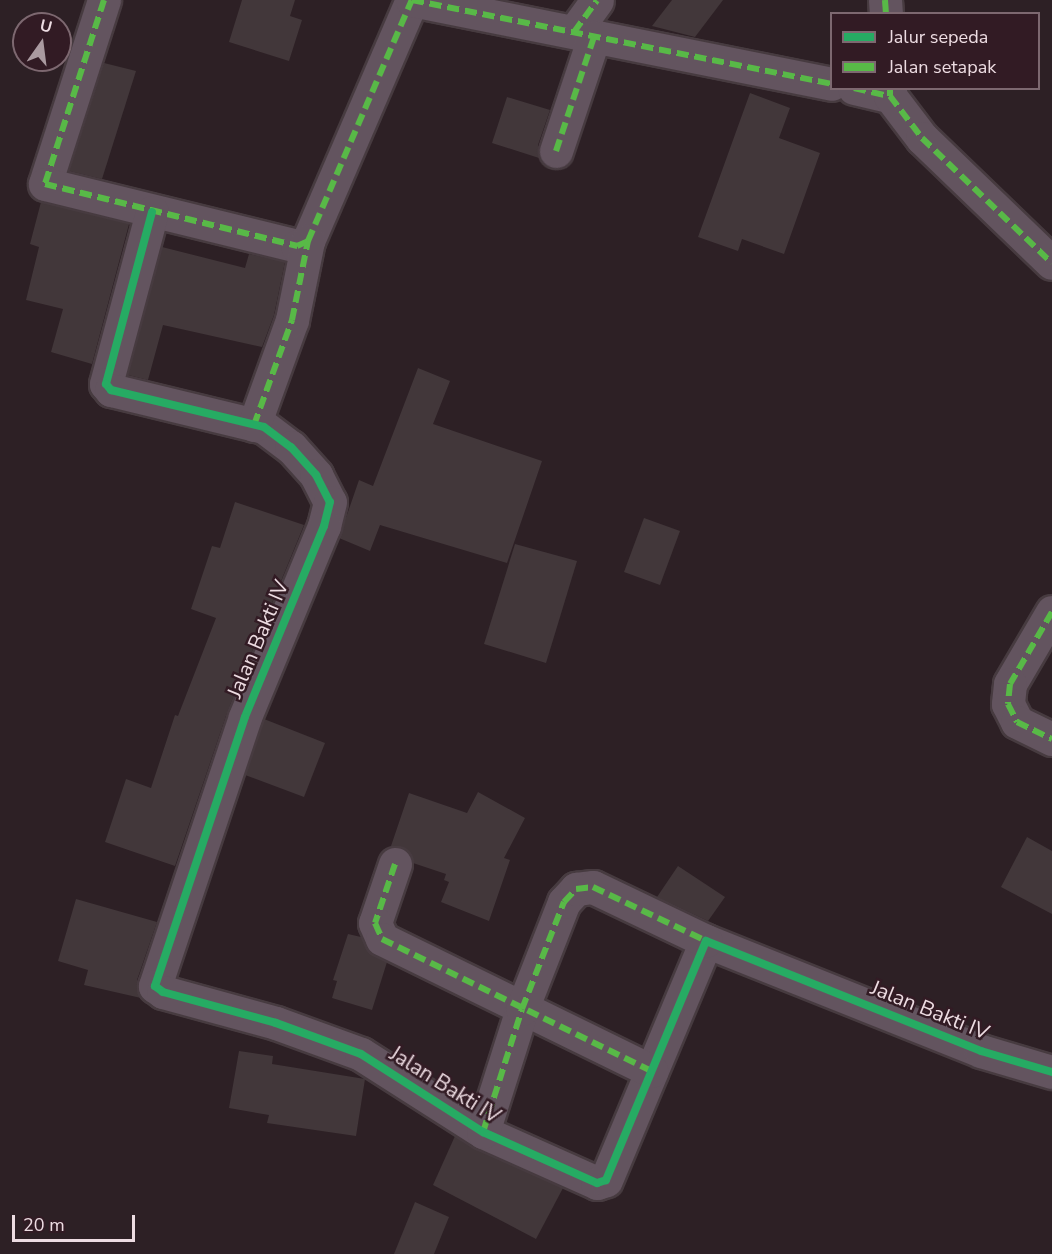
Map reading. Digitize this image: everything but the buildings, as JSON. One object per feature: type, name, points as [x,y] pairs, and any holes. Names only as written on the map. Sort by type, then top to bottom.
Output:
[{"type":"street","points":[[104,0],[45,184],[284,244],[297,246],[308,241]]},
{"type":"street","points":[[152,212],[106,384],[111,390],[254,425],[292,320],[308,241],[411,0],[830,84]]},
{"type":"street","points":[[556,151],[584,34],[597,0]]},
{"type":"street","points":[[872,90],[890,92],[922,138],[1052,262]]},
{"type":"street","name":"Jalan Bakti IV","points":[[254,425],[264,427],[291,447],[316,475],[330,502],[324,526],[245,717],[155,986],[163,992],[276,1023],[361,1054],[483,1132],[597,1183],[606,1180],[706,941],[981,1051],[1052,1071]]},
{"type":"street","points":[[1052,612],[1010,684],[1008,704],[1017,722],[1052,740]]},
{"type":"street","points":[[394,864],[375,924],[382,939],[651,1071]]},
{"type":"street","points":[[483,1132],[522,1009],[564,902],[576,889],[593,887],[706,941]]},
{"type":"marked path","points":[[104,0],[45,184],[297,246],[308,241],[412,0],[830,84]]},
{"type":"marked path","points":[[574,32],[597,0]]},
{"type":"marked path","points":[[885,0],[886,12]]},
{"type":"marked path","points":[[556,151],[594,37]]},
{"type":"marked path","points":[[863,90],[890,96]]},
{"type":"marked path","points":[[890,90],[890,96],[922,138],[1052,263]]},
{"type":"marked path","points":[[254,425],[292,320],[308,241]]},
{"type":"marked path","points":[[1052,612],[1010,684],[1008,704],[1017,722],[1052,739]]},
{"type":"marked path","points":[[395,864],[375,923],[382,939],[651,1071]]},
{"type":"marked path","points":[[483,1132],[522,1009],[564,902],[576,889],[593,887],[706,941]]},
{"type":"cycle path","points":[[152,212],[106,384],[111,390],[264,427],[291,447],[316,475],[330,502],[324,526],[245,717],[155,986],[163,992],[276,1023],[361,1054],[483,1132],[597,1183],[606,1180],[706,941],[981,1051],[1052,1072]]}]
